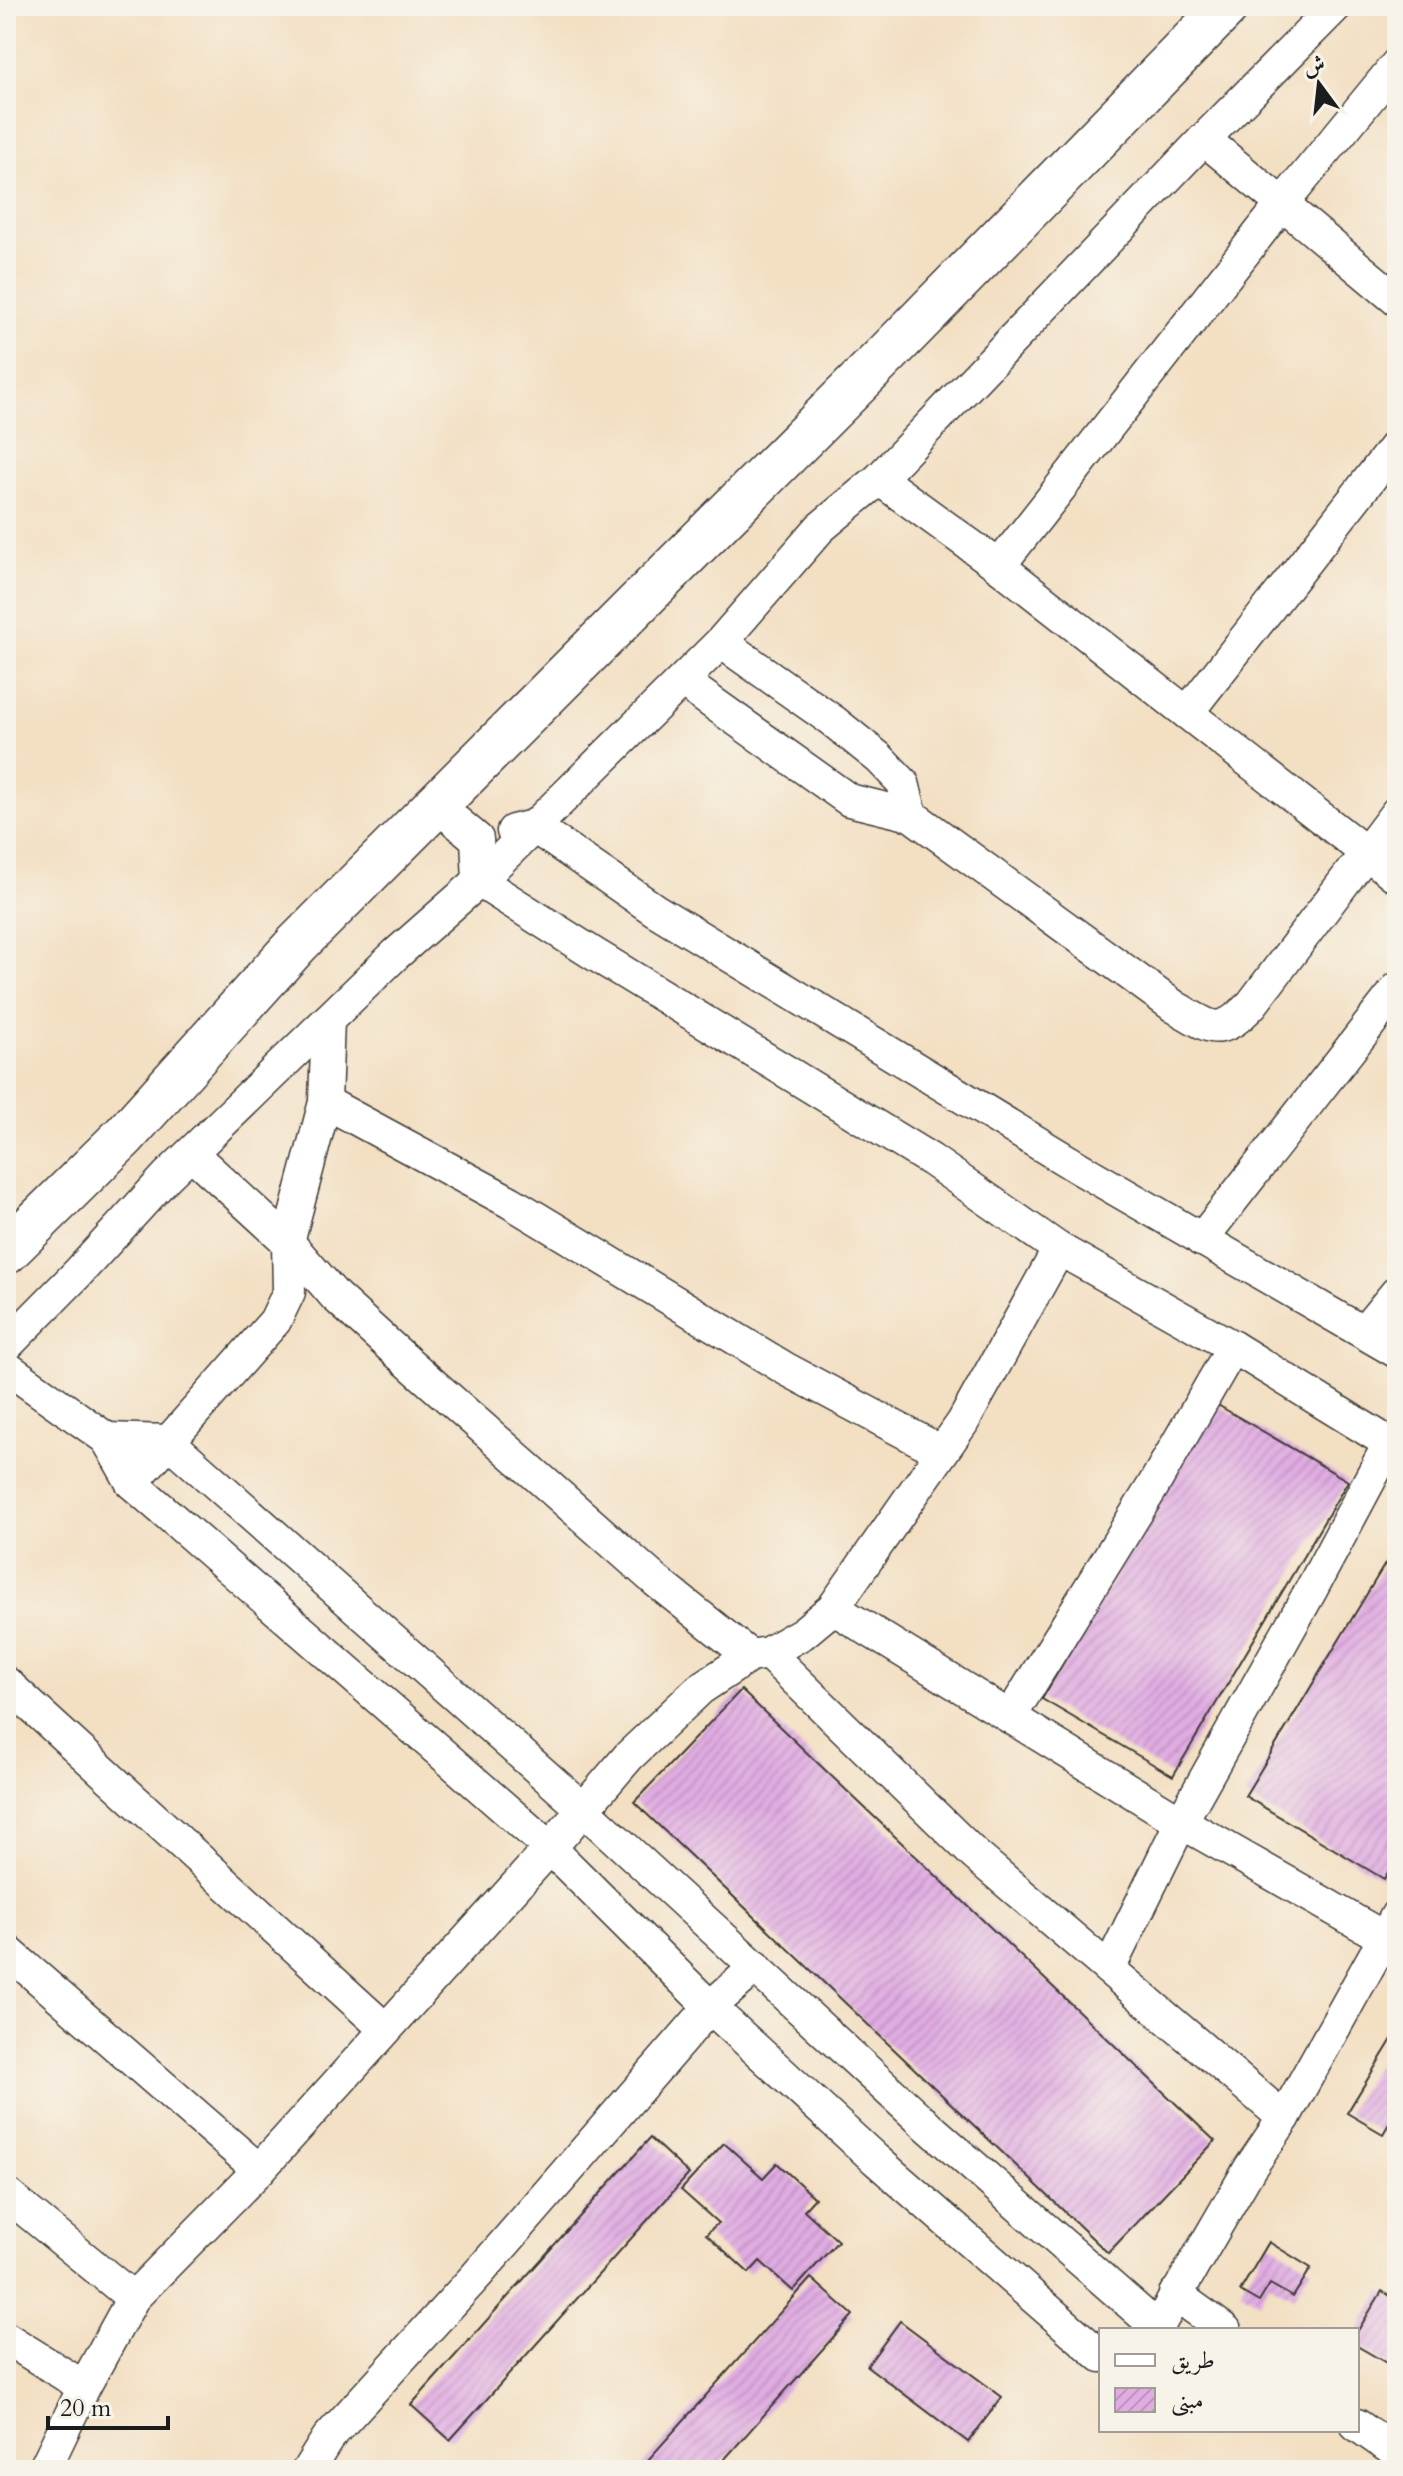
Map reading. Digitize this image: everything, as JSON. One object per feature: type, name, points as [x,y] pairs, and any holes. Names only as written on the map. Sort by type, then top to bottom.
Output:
[{"type":"main road","points":[[6,1252],[124,1136],[297,944],[888,353],[1227,6]]},
{"type":"street","points":[[6,1346],[191,1153],[395,955],[479,881],[721,642],[820,528],[879,479],[1204,139],[1336,6]]},
{"type":"street","points":[[999,566],[1283,203],[1397,64]]},
{"type":"street","points":[[1204,139],[1397,300]]},
{"type":"street","points":[[1187,713],[1397,444]]},
{"type":"street","points":[[879,479],[999,566],[1397,877]]},
{"type":"street","points":[[721,642],[833,721],[879,758],[903,783],[911,815]]},
{"type":"street","points":[[682,681],[849,800],[911,815],[1175,1007],[1212,1028],[1237,1020],[1252,1004],[1397,812]]},
{"type":"street","points":[[435,804],[477,839],[479,881]]},
{"type":"street","points":[[477,839],[533,826],[655,910],[1201,1240],[1397,1352]]},
{"type":"street","points":[[479,881],[931,1160],[1059,1249],[1233,1347],[1393,1446],[1181,1822],[1109,1969]]},
{"type":"street","points":[[1201,1240],[1397,989]]},
{"type":"street","points":[[132,1483],[275,1321],[289,1292],[288,1242],[325,1102],[328,1020]]},
{"type":"street","points":[[325,1102],[510,1202],[786,1369],[942,1452]]},
{"type":"street","points":[[191,1153],[288,1242],[335,1296],[510,1454],[656,1581],[759,1655],[975,1855],[1284,2118]]},
{"type":"street","points":[[44,2470],[84,2387],[133,2298],[259,2170],[384,2028],[550,1848],[629,1756],[700,1689],[803,1633],[833,1608],[963,1422],[1059,1249]]},
{"type":"street","points":[[1364,1332],[1397,1292]]},
{"type":"street","points":[[1010,1717],[1153,1486],[1233,1347]]},
{"type":"street","points":[[6,1367],[107,1439],[132,1483],[550,1848],[710,2007],[875,2159],[1099,2354]]},
{"type":"street","points":[[107,1439],[168,1441],[582,1808],[922,2121],[1156,2328]]},
{"type":"street","points":[[833,1608],[1181,1822],[1393,1932],[1158,2328]]},
{"type":"street","points":[[6,1683],[384,2028]]},
{"type":"street","points":[[6,1950],[259,2170]]},
{"type":"street","points":[[308,2470],[328,2438],[476,2276],[710,2007],[756,1967]]},
{"type":"street","points":[[6,2194],[133,2298]]},
{"type":"street","points":[[1175,2294],[1222,2328]]},
{"type":"street","points":[[6,2338],[84,2387]]},
{"type":"street","points":[[1359,2426],[1397,2453]]},
{"type":"building","points":[[1216,1404],[1348,1481],[1173,1776],[1042,1699]]},
{"type":"building","points":[[1397,1544],[1397,1858],[1384,1879],[1245,1796]]},
{"type":"building","points":[[741,1690],[1215,2141],[1108,2253],[634,1802]]},
{"type":"building","points":[[1397,2031],[1397,2110],[1383,2134],[1347,2113]]},
{"type":"building","points":[[650,2138],[689,2174],[450,2440],[411,2405]]},
{"type":"building","points":[[724,2143],[763,2178],[777,2163],[815,2198],[804,2210],[838,2241],[793,2291],[760,2261],[749,2273],[706,2234],[718,2223],[681,2190]]},
{"type":"building","points":[[1269,2242],[1311,2268],[1293,2297],[1270,2284],[1259,2302],[1240,2291]]},
{"type":"building","points":[[811,2278],[853,2315],[715,2470],[639,2470]]},
{"type":"building","points":[[1382,2291],[1397,2300],[1397,2369],[1359,2347],[1359,2329]]},
{"type":"building","points":[[900,2321],[1002,2397],[968,2442],[867,2366]]}]
